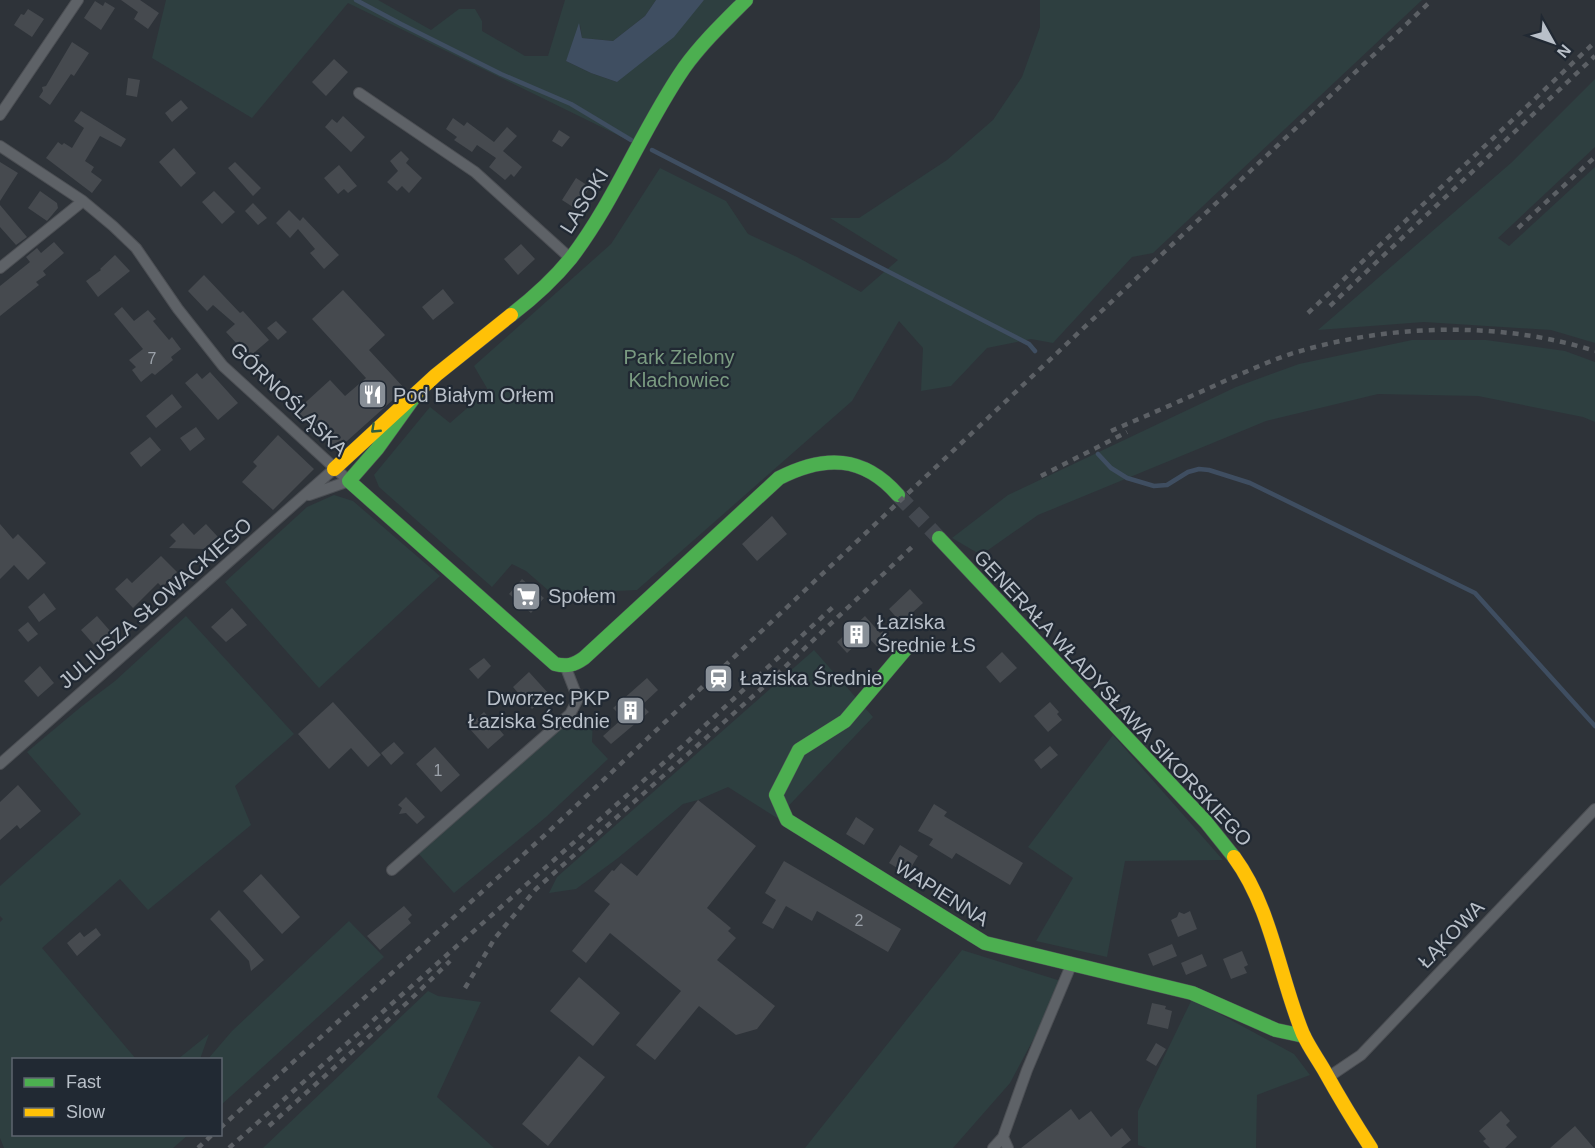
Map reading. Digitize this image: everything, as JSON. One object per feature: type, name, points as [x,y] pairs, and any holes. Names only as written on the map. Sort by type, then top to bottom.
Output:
[{"type":"street","points":[[0,115],[78,0]]},
{"type":"street","name":"LASOKI","points":[[418,392],[451,361],[550,281],[570,258],[614,191],[679,77],[712,35],[746,0]]},
{"type":"street","points":[[359,93],[475,172],[570,258]]},
{"type":"street","name":"GÓRNOŚLĄSKA","points":[[0,146],[82,201],[113,226],[136,248],[178,309],[223,366],[555,664],[566,668]]},
{"type":"street","points":[[0,268],[82,201]]},
{"type":"street","points":[[334,468],[391,414],[418,392]]},
{"type":"street","points":[[303,497],[349,481],[375,454],[418,392]]},
{"type":"street","points":[[392,870],[570,714],[578,699],[566,668],[584,658],[779,478],[797,468],[820,462],[855,465],[880,477],[898,495]]},
{"type":"street","name":"JULIUSZA SŁOWACKIEGO","points":[[0,764],[334,468]]},
{"type":"street","name":"GENERAŁA WŁADYSŁAWA SIKORSKIEGO","points":[[939,538],[1206,822],[1248,876],[1262,909],[1304,1036],[1327,1078],[1371,1148]]},
{"type":"street","name":"WAPIENNA","points":[[905,650],[845,721],[799,750],[777,795],[787,820],[985,943],[1192,993],[1276,1030],[1304,1036]]},
{"type":"street","name":"ŁĄKOWA","points":[[1327,1078],[1361,1055],[1595,809]]},
{"type":"street","points":[[993,1148],[1006,1143],[1027,1070],[1072,963]]},
{"type":"green space","points":[[166,0],[378,0],[431,30],[459,9],[475,9],[482,21],[482,31],[525,56],[548,56],[565,0],[656,0],[645,16],[613,41],[582,38],[580,25],[566,61],[617,82],[704,0],[742,0],[634,143],[348,3],[252,118],[152,58]]},
{"type":"green space","name":"Park Zielony Klachowiec","points":[[1040,0],[1422,0],[1153,253],[1132,257],[1053,343],[1031,339],[987,348],[951,386],[921,391],[923,348],[899,321],[852,401],[637,590],[573,593],[549,591],[526,571],[512,564],[492,587],[379,487],[374,475],[430,407],[450,423],[488,390],[474,366],[611,244],[660,168],[726,201],[748,234],[797,257],[861,292],[898,260],[830,218],[859,218],[947,160],[993,120],[1022,77],[1040,27]]},
{"type":"green space","points":[[1595,79],[1595,147],[1498,238],[1509,246],[1595,167],[1595,343],[1551,330],[1424,322],[1318,330],[1511,163]]},
{"type":"green space","points":[[1412,340],[1486,340],[1565,351],[1595,362],[1595,422],[1583,417],[1478,396],[1378,394],[1266,421],[1038,515],[981,555],[952,538],[1008,495],[1236,387],[1299,364]]},
{"type":"green space","points":[[334,495],[353,501],[440,576],[319,688],[225,582],[307,507]]},
{"type":"green space","points":[[186,616],[294,734],[235,786],[251,825],[148,910],[120,879],[42,948],[135,1058],[12,1058],[12,1136],[187,1136],[173,1148],[4,1148],[0,1138],[0,922],[3,919],[0,916],[0,886],[81,814],[27,752],[115,681]]},
{"type":"green space","points":[[814,650],[873,717],[777,818],[728,787],[683,804],[618,858],[576,889],[549,893],[557,877]]},
{"type":"green space","points":[[578,714],[593,718],[592,742],[608,759],[546,817],[454,893],[418,853]]},
{"type":"green space","points":[[1113,735],[1223,860],[1125,861],[1107,957],[1036,941],[1073,878],[1028,847]]},
{"type":"green space","points":[[349,921],[384,957],[222,1104],[222,1058],[209,1058],[232,1031]]},
{"type":"green space","points":[[962,950],[1064,982],[1010,1083],[953,1148],[805,1148]]},
{"type":"green space","points":[[428,991],[438,996],[481,1002],[437,1097],[494,1148],[263,1148]]},
{"type":"green space","points":[[1192,999],[1294,1054],[1310,1075],[1257,1095],[1256,1148],[1147,1148],[1138,1145],[1138,1111]]},
{"type":"green space","points":[[209,1034],[200,1058],[179,1058]]},
{"type":"water","points":[[656,0],[704,0],[674,37],[617,82],[566,61],[579,23],[582,38],[613,41],[645,16]]},
{"type":"building","points":[[121,0],[140,0],[159,13],[148,29],[134,19],[138,12]]},
{"type":"building","points":[[95,1],[103,6],[105,2],[115,8],[101,30],[84,18]]},
{"type":"building","points":[[28,9],[44,19],[32,37],[14,25],[21,14],[24,15]]},
{"type":"building","points":[[72,42],[89,53],[74,76],[71,74],[50,105],[39,97],[43,91],[42,87],[46,86]]},
{"type":"building","points":[[334,59],[348,72],[326,96],[312,82]]},
{"type":"building","points":[[128,78],[140,80],[137,97],[126,95]]},
{"type":"building","points":[[181,100],[188,108],[172,122],[165,113]]},
{"type":"building","points":[[81,111],[126,139],[121,147],[100,136],[85,161],[94,167],[91,172],[102,180],[92,193],[46,158],[58,142],[72,148],[84,128],[74,121]]},
{"type":"building","points":[[343,116],[365,137],[351,152],[325,127],[332,119],[337,123]]},
{"type":"building","points":[[453,118],[464,126],[467,122],[494,142],[507,127],[517,136],[503,151],[522,167],[514,177],[511,174],[505,180],[489,167],[496,158],[477,145],[472,152],[454,140],[457,137],[446,129]]},
{"type":"building","points":[[559,130],[570,137],[562,147],[552,141]]},
{"type":"building","points":[[174,148],[196,173],[181,187],[159,162]]},
{"type":"building","points":[[401,151],[409,159],[406,163],[422,178],[409,193],[402,186],[397,191],[387,182],[398,171],[390,161]]},
{"type":"building","points":[[0,162],[18,173],[0,201]]},
{"type":"building","points":[[235,162],[261,188],[253,196],[228,168]]},
{"type":"building","points":[[339,165],[357,186],[348,193],[344,189],[338,194],[324,178]]},
{"type":"building","points":[[576,178],[590,187],[576,209],[562,200]]},
{"type":"building","points":[[40,191],[57,203],[58,208],[47,221],[28,208]]},
{"type":"building","points":[[214,191],[235,212],[222,224],[202,202]]},
{"type":"building","points":[[253,203],[267,218],[258,225],[245,211]]},
{"type":"building","points":[[0,205],[27,237],[16,245],[0,227]]},
{"type":"building","points":[[289,210],[300,221],[303,217],[339,255],[324,269],[310,253],[315,249],[298,229],[290,238],[276,223]]},
{"type":"building","points":[[54,242],[64,253],[43,271],[46,275],[36,282],[39,285],[0,316],[0,286],[30,262],[26,257],[37,248],[41,253]]},
{"type":"building","points":[[521,244],[535,259],[518,275],[504,259]]},
{"type":"building","points":[[115,255],[130,271],[98,297],[86,281],[101,270]]},
{"type":"building","points":[[204,275],[240,313],[243,311],[269,340],[249,357],[226,332],[235,324],[213,305],[207,311],[188,291]]},
{"type":"building","points":[[443,289],[454,303],[433,320],[422,307]]},
{"type":"building","points":[[343,290],[385,335],[369,350],[405,389],[337,450],[296,411],[330,380],[345,396],[366,378],[312,319]]},
{"type":"building","points":[[122,307],[134,321],[148,310],[156,319],[153,321],[169,340],[172,337],[181,349],[171,357],[173,360],[155,375],[152,373],[141,382],[132,370],[136,367],[129,360],[143,349],[114,314]]},
{"type":"building","points":[[276,321],[287,332],[278,340],[267,328]]},
{"type":"building","points":[[210,372],[238,403],[218,420],[185,383],[197,373],[202,379]]},
{"type":"building","points":[[172,394],[182,407],[156,428],[146,416]]},
{"type":"building","points":[[196,427],[205,439],[190,451],[180,438]]},
{"type":"building","points":[[278,435],[314,469],[273,510],[242,482],[257,466],[253,462]]},
{"type":"building","points":[[150,437],[161,450],[141,467],[130,453]]},
{"type":"building","points":[[772,516],[787,534],[757,561],[742,544]]},
{"type":"building","points":[[183,523],[194,535],[206,524],[218,537],[204,549],[169,548],[176,541],[170,535]]},
{"type":"building","points":[[0,524],[13,539],[18,534],[46,563],[28,580],[14,565],[0,579]]},
{"type":"building","points":[[161,556],[177,572],[162,587],[158,583],[133,608],[115,589],[127,578],[132,583]]},
{"type":"building","name":"Społem","points":[[522,579],[544,598],[531,613],[509,594]]},
{"type":"building","points":[[910,589],[923,603],[901,623],[889,609]]},
{"type":"building","points":[[44,593],[56,609],[39,622],[28,607]]},
{"type":"building","points":[[232,608],[247,625],[226,642],[211,627]]},
{"type":"building","points":[[97,616],[111,632],[95,646],[81,630]]},
{"type":"building","name":"Łaziska Średnie ŁS","points":[[865,616],[880,633],[883,631],[891,640],[880,650],[866,635],[847,653],[837,642]]},
{"type":"building","points":[[28,622],[38,634],[28,642],[18,630]]},
{"type":"building","points":[[1002,652],[1017,668],[1000,683],[986,667]]},
{"type":"building","points":[[484,658],[491,666],[478,679],[469,669]]},
{"type":"building","points":[[40,666],[54,683],[38,697],[24,681]]},
{"type":"building","points":[[529,672],[549,694],[532,709],[513,687]]},
{"type":"building","name":"Dworzec PKP Łaziska Średnie","points":[[647,678],[658,690],[642,705],[649,712],[611,744],[603,736],[623,718],[613,708]]},
{"type":"building","points":[[333,702],[381,755],[368,767],[351,748],[329,769],[298,734]]},
{"type":"building","points":[[1050,702],[1059,712],[1057,714],[1062,720],[1048,732],[1034,716]]},
{"type":"building","points":[[484,712],[504,735],[488,749],[468,727]]},
{"type":"building","points":[[394,742],[404,753],[391,765],[381,753]]},
{"type":"building","points":[[1050,746],[1058,755],[1041,769],[1034,760]]},
{"type":"building","points":[[435,747],[460,775],[441,792],[416,764]]},
{"type":"building","points":[[18,785],[41,811],[20,829],[17,825],[0,840],[0,802]]},
{"type":"building","points":[[406,797],[425,817],[417,824],[406,813],[399,814],[402,808],[398,805]]},
{"type":"building","points":[[698,800],[756,846],[707,908],[731,928],[728,931],[736,938],[717,960],[775,1006],[757,1029],[736,1035],[699,1006],[655,1060],[636,1045],[681,991],[610,933],[586,963],[572,951],[610,904],[594,891],[621,863],[637,876]]},
{"type":"building","points":[[934,804],[947,812],[944,816],[1023,863],[1010,885],[956,853],[952,859],[929,845],[933,839],[918,831]]},
{"type":"building","points":[[856,817],[874,829],[864,845],[846,834]]},
{"type":"building","points":[[900,845],[918,856],[907,874],[889,863]]},
{"type":"building","points":[[784,861],[901,929],[888,952],[817,911],[812,921],[786,906],[773,929],[762,923],[776,900],[765,893]]},
{"type":"building","points":[[261,874],[300,917],[282,934],[243,891]]},
{"type":"building","points":[[404,906],[412,915],[408,919],[411,923],[380,950],[367,936]]},
{"type":"building","points":[[219,910],[264,960],[251,971],[249,961],[210,919]]},
{"type":"building","points":[[1190,911],[1197,929],[1178,937],[1171,920],[1177,917],[1179,912],[1184,914]]},
{"type":"building","points":[[96,928],[101,935],[77,956],[67,943],[80,932],[84,937]]},
{"type":"building","points":[[1172,944],[1177,956],[1153,966],[1148,954]]},
{"type":"building","points":[[1242,951],[1248,965],[1244,967],[1247,973],[1231,979],[1223,959]]},
{"type":"building","points":[[1202,954],[1207,966],[1186,975],[1181,963]]},
{"type":"building","points":[[579,977],[620,1013],[593,1046],[550,1011]]},
{"type":"building","points":[[1152,1003],[1166,1006],[1165,1009],[1172,1011],[1168,1029],[1147,1024]]},
{"type":"building","points":[[1156,1043],[1166,1049],[1156,1066],[1146,1060]]},
{"type":"building","points":[[579,1056],[605,1077],[548,1146],[522,1124]]},
{"type":"building","points":[[1071,1109],[1079,1120],[1091,1111],[1111,1137],[1122,1128],[1131,1140],[1121,1148],[1021,1148]]},
{"type":"building","points":[[1501,1111],[1510,1121],[1506,1125],[1517,1137],[1505,1148],[1490,1148],[1483,1141],[1486,1139],[1479,1131]]},
{"type":"building","points":[[1575,1126],[1594,1148],[1550,1148]]},
{"type":"waterway","points":[[356,0],[501,74],[571,104],[631,140]]},
{"type":"waterway","points":[[652,150],[1029,344],[1035,351]]},
{"type":"waterway","points":[[1098,454],[1111,468],[1127,478],[1154,486],[1167,485],[1188,472],[1199,469],[1250,483],[1475,593],[1595,726]]},
{"type":"tunnel","points":[[898,495],[939,538]]},
{"type":"railway","points":[[222,1126],[545,835],[1432,0]]},
{"type":"railway","points":[[1308,313],[1595,42]]},
{"type":"railway","points":[[1330,306],[1595,56]]},
{"type":"railway","points":[[1518,228],[1595,157]]},
{"type":"railway","points":[[1111,431],[1279,358],[1333,343],[1370,336],[1408,331],[1484,331],[1559,341],[1595,351]]},
{"type":"railway","points":[[1041,476],[1127,432]]},
{"type":"railway","points":[[465,988],[495,938],[536,889],[769,682],[912,547]]},
{"type":"railway","points":[[229,1148],[686,743],[834,606]]},
{"type":"railway","points":[[269,1126],[410,1000],[450,961]]},
{"type":"railway","points":[[198,1148],[211,1136]]},
{"type":"traffic: fast","points":[[511,315],[543,288],[571,258],[602,212],[655,115],[684,68],[706,41],[746,0]]},
{"type":"traffic: fast","points":[[418,392],[377,449],[349,481],[555,664],[570,665],[584,658],[779,478],[812,465],[842,463],[871,472],[898,495]]},
{"type":"traffic: fast","points":[[939,538],[1206,822],[1234,857]]},
{"type":"traffic: fast","points":[[905,650],[845,721],[799,750],[776,795],[787,820],[985,943],[1192,993],[1276,1030],[1304,1036]]},
{"type":"traffic: slow","points":[[334,469],[436,375],[511,315]]},
{"type":"traffic: slow","points":[[1234,857],[1247,877],[1266,921],[1303,1034],[1371,1148]]},
{"type":"place","name":"Pod Białym Orłem","points":[[372,395]]},
{"type":"place","name":"Społem","points":[[527,596]]},
{"type":"place","name":"Łaziska Średnie ŁS","points":[[856,634]]},
{"type":"place","name":"Łaziska Średnie","points":[[719,678]]},
{"type":"place","name":"Dworzec PKP Łaziska Średnie","points":[[631,710]]}]
